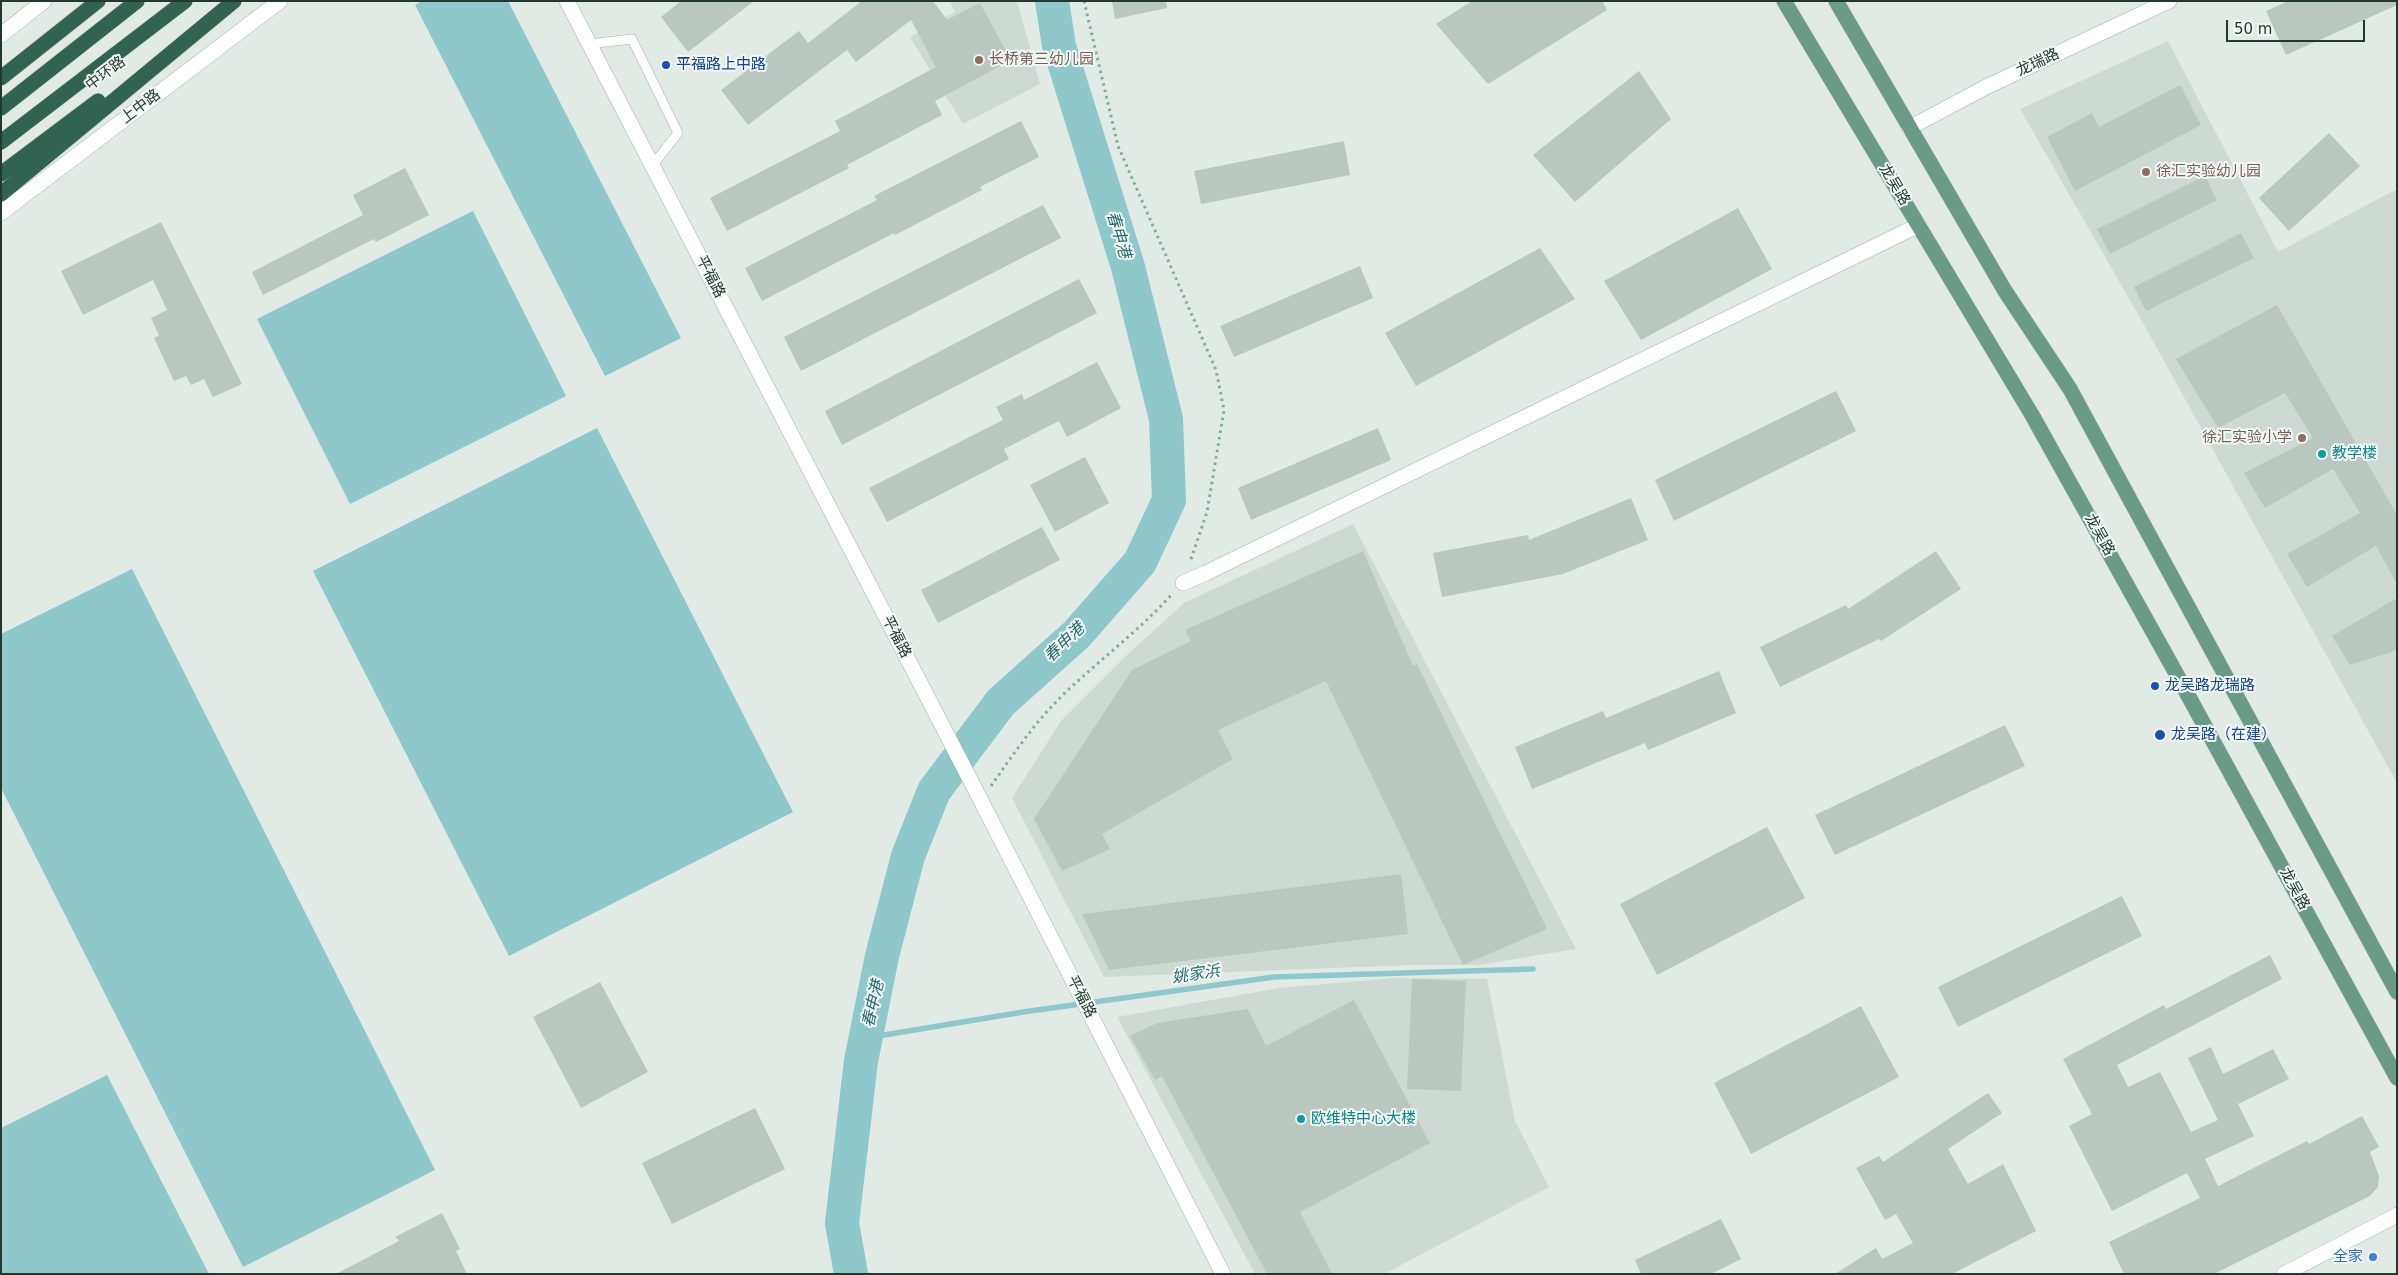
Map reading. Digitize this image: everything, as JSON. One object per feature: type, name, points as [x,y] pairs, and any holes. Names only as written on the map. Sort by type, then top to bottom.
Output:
[{"type":"highway","points":[[1,78],[98,1]]},
{"type":"highway","points":[[1,108],[137,1]]},
{"type":"highway","name":"中环路","points":[[1,142],[185,1]]},
{"type":"highway","points":[[1,194],[233,1]]},
{"type":"highway","name":"中环路","points":[[1,174],[233,1]]},
{"type":"main road","name":"龙吴路","points":[[1784,1],[2036,424],[2168,658],[2397,1078]]},
{"type":"main road","points":[[1836,1],[2006,291],[2070,389],[2397,992]]},
{"type":"street","points":[[1,35],[44,1]]},
{"type":"street","name":"上中路","points":[[1,213],[280,1]]},
{"type":"street","name":"平福路","points":[[567,1],[978,795],[1222,1274]]},
{"type":"street","name":"龙瑞路","points":[[1909,128],[1986,87],[2169,1]]},
{"type":"street","points":[[1183,583],[1206,574],[1919,225]]},
{"type":"street","points":[[2284,1274],[2397,1215]]},
{"type":"lane","points":[[589,44],[632,39],[678,133],[652,166]]},
{"type":"path","points":[[978,795],[1036,724],[1108,653],[1155,614],[1183,583],[1207,512],[1224,410],[1216,370],[1118,146],[1084,1]]},
{"type":"shaded area","name":"长桥第三幼儿园","points":[[949,1],[1017,1],[1040,84],[963,124],[910,37],[955,12]]},
{"type":"shaded area","name":"徐汇实验小学","points":[[2168,41],[2278,252],[2397,189],[2397,783],[2143,323],[2020,109]]},
{"type":"shaded area","points":[[1353,524],[1576,949],[1479,965],[1410,965],[1104,977],[1012,798],[1061,721],[1129,653],[1184,603]]},
{"type":"shaded area","points":[[1396,978],[1487,979],[1515,1121],[1549,1187],[1384,1274],[1255,1274],[1117,1017],[1279,988]]},
{"type":"water","points":[[422,1],[508,1],[681,338],[605,376],[415,5]]},
{"type":"water","points":[[473,211],[566,396],[350,504],[257,319]]},
{"type":"water","points":[[597,428],[793,812],[509,956],[313,571]]},
{"type":"water","points":[[132,569],[435,1170],[243,1267],[1,788],[1,634]]},
{"type":"water","points":[[107,1075],[209,1274],[1,1274],[1,1128]]},
{"type":"building","points":[[681,1],[754,1],[688,52],[661,17]]},
{"type":"building","points":[[862,1],[933,1],[947,20],[980,3],[1011,60],[935,101],[942,115],[847,165],[849,168],[727,231],[710,198],[840,131],[835,121],[936,67],[911,20],[856,62],[847,50],[748,125],[721,90],[799,31],[808,43]]},
{"type":"building","points":[[1112,1],[1166,1],[1167,8],[1115,19]]},
{"type":"building","points":[[1472,1],[1602,1],[1607,10],[1488,84],[1436,24]]},
{"type":"building","points":[[2288,1],[2397,1],[2397,5],[2286,55],[2266,11]]},
{"type":"building","points":[[1639,71],[1671,119],[1575,202],[1533,155]]},
{"type":"building","points":[[2180,85],[2201,125],[2075,191],[2047,137],[2092,113],[2099,127]]},
{"type":"building","points":[[1021,121],[1039,157],[980,187],[982,190],[762,301],[745,268],[877,200],[874,196]]},
{"type":"building","points":[[2329,133],[2360,166],[2289,231],[2259,198]]},
{"type":"building","points":[[1344,141],[1350,175],[1201,204],[1194,171]]},
{"type":"building","points":[[405,168],[429,215],[376,242],[374,239],[263,295],[252,272],[363,215],[353,195]]},
{"type":"building","points":[[2205,176],[2217,200],[2110,254],[2097,229]]},
{"type":"building","points":[[1043,205],[1061,238],[801,371],[784,337]]},
{"type":"building","points":[[1738,208],[1772,269],[1641,340],[1604,281]]},
{"type":"building","points":[[161,222],[242,384],[213,397],[204,379],[191,385],[186,376],[174,381],[154,338],[159,335],[151,318],[167,310],[153,280],[83,315],[61,271]]},
{"type":"building","points":[[2241,233],[2254,258],[2146,311],[2134,287]]},
{"type":"building","points":[[1540,248],[1575,299],[1416,386],[1385,333]]},
{"type":"building","points":[[1360,266],[1373,298],[1234,357],[1220,326]]},
{"type":"building","points":[[1079,279],[1097,313],[842,445],[825,411]]},
{"type":"building","name":"教学楼","points":[[2277,305],[2397,515],[2397,584],[2376,546],[2307,587],[2287,554],[2360,513],[2333,469],[2265,508],[2244,473],[2313,438],[2285,393],[2218,428],[2176,359]]},
{"type":"building","points":[[1097,362],[1121,408],[1067,437],[1059,421],[1004,449],[1009,459],[887,522],[869,488],[1003,420],[996,407],[1022,394],[1024,400]]},
{"type":"building","points":[[1836,391],[1856,431],[1674,521],[1655,480]]},
{"type":"building","points":[[1378,428],[1391,460],[1251,520],[1238,488]]},
{"type":"building","points":[[1085,457],[1109,503],[1055,532],[1030,485]]},
{"type":"building","points":[[1631,498],[1648,540],[1563,574],[1442,597],[1433,553],[1528,535],[1529,540]]},
{"type":"building","points":[[1042,527],[1060,560],[938,623],[921,590]]},
{"type":"building","points":[[1363,551],[1413,666],[1417,664],[1547,929],[1463,965],[1326,681],[1218,730],[1233,759],[1102,834],[1110,849],[1062,871],[1034,819],[1132,670],[1191,641],[1185,630]]},
{"type":"building","points":[[1936,551],[1961,589],[1881,641],[1879,639],[1780,687],[1760,647],[1846,605],[1848,609]]},
{"type":"building","points":[[2397,598],[2397,650],[2350,665],[2332,636]]},
{"type":"building","points":[[1719,671],[1736,713],[1648,750],[1645,743],[1532,789],[1515,747],[1603,711],[1606,718]]},
{"type":"building","points":[[2005,725],[2025,766],[1835,855],[1815,815]]},
{"type":"building","points":[[1767,827],[1805,898],[1657,975],[1620,904]]},
{"type":"building","points":[[1401,874],[1408,934],[1109,970],[1082,914]]},
{"type":"building","points":[[2122,896],[2142,936],[1958,1027],[1938,987]]},
{"type":"building","points":[[2270,955],[2282,979],[2117,1065],[2128,1087],[2160,1072],[2191,1132],[2218,1120],[2188,1058],[2211,1047],[2223,1074],[2273,1049],[2289,1079],[2238,1104],[2254,1136],[2205,1159],[2218,1186],[2307,1141],[2309,1144],[2362,1116],[2379,1147],[2370,1152],[2379,1176],[2378,1187],[2370,1196],[2214,1274],[2124,1274],[2109,1242],[2200,1198],[2187,1173],[2112,1211],[2069,1126],[2092,1114],[2063,1059],[2164,1005],[2166,1009]]},
{"type":"building","points":[[1412,979],[1466,981],[1461,1091],[1407,1089]]},
{"type":"building","points":[[600,982],[648,1072],[581,1108],[533,1017]]},
{"type":"building","name":"欧维特中心大楼","points":[[1354,1000],[1430,1143],[1300,1212],[1332,1274],[1267,1274],[1162,1076],[1155,1080],[1130,1036],[1157,1023],[1248,1009],[1266,1046]]},
{"type":"building","points":[[1861,1006],[1899,1077],[1751,1154],[1714,1083]]},
{"type":"building","points":[[1988,1093],[2002,1113],[1948,1149],[1968,1184],[2003,1164],[2036,1231],[1952,1274],[1835,1274],[1876,1248],[1882,1259],[1913,1243],[1896,1214],[1885,1220],[1856,1168],[1879,1156],[1883,1162]]},
{"type":"building","points":[[755,1108],[785,1169],[672,1224],[642,1163]]},
{"type":"building","points":[[442,1213],[460,1249],[456,1251],[467,1274],[336,1274],[399,1241],[395,1237]]},
{"type":"building","points":[[1721,1219],[1741,1259],[1711,1274],[1641,1274],[1635,1260]]},
{"type":"waterway","name":"春申港","points":[[851,1274],[842,1223],[861,1061],[882,956],[908,856],[934,791],[1001,702],[1077,634],[1140,562],[1169,500],[1166,419],[1128,267],[1059,46],[1052,1]]},
{"type":"waterway","name":"姚家浜","points":[[866,1038],[1023,1012],[1274,977],[1533,969]]},
{"type":"place","name":"长桥第三幼儿园","points":[[979,60]]},
{"type":"place","name":"平福路上中路","points":[[666,65]]},
{"type":"place","name":"徐汇实验幼儿园","points":[[2146,172]]},
{"type":"place","name":"徐汇实验小学","points":[[2302,438]]},
{"type":"place","name":"教学楼","points":[[2322,454]]},
{"type":"place","name":"龙吴路龙瑞路","points":[[2155,686]]},
{"type":"place","name":"龙吴路（在建）","points":[[2160,735]]},
{"type":"place","name":"欧维特中心大楼","points":[[1301,1119]]},
{"type":"place","name":"全家","points":[[2373,1257]]}]
